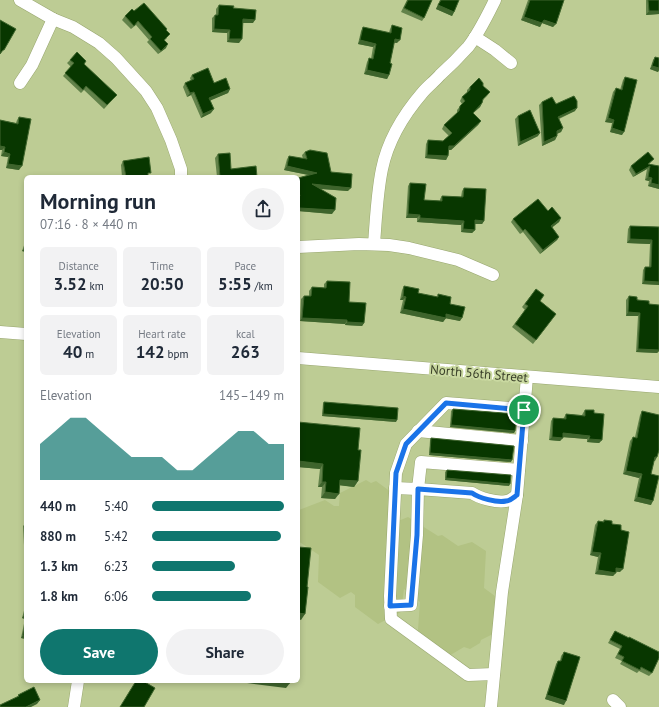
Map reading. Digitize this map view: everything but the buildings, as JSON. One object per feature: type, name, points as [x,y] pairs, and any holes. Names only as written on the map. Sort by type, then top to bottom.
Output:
[{"type":"street","points":[[20,0],[52,19],[73,27],[99,43],[116,58],[146,91],[157,108],[171,140],[181,169],[181,175]]},
{"type":"street","points":[[374,244],[382,168],[399,125],[424,91],[467,48],[485,22],[496,0]]},
{"type":"street","points":[[20,83],[32,65],[52,19]]},
{"type":"street","points":[[475,37],[511,62]]},
{"type":"street","points":[[300,247],[374,244],[389,245],[409,248],[458,260],[494,275]]},
{"type":"street","points":[[6,332],[24,334]]},
{"type":"street","name":"North 56th Street","points":[[300,358],[659,388]]},
{"type":"street","points":[[491,707],[502,592],[517,495],[527,377]]},
{"type":"street","points":[[494,674],[468,675],[391,619],[390,606],[396,473],[406,444],[446,403],[524,410]]},
{"type":"street","points":[[418,431],[522,441]]},
{"type":"street","points":[[390,606],[411,605],[421,462],[519,470]]},
{"type":"street","points":[[395,488],[472,493],[479,497],[505,502],[517,495]]},
{"type":"street","points":[[74,707],[78,683]]},
{"type":"shaded area","points":[[366,480],[371,483],[376,481],[395,495],[398,521],[408,517],[438,536],[442,535],[458,546],[472,542],[486,551],[484,588],[503,602],[493,634],[481,640],[480,643],[470,649],[464,647],[442,660],[417,643],[420,602],[404,589],[401,612],[378,624],[355,607],[355,595],[351,592],[340,598],[318,582],[319,555],[300,542],[300,510],[325,500],[334,506],[339,506],[340,493]]},
{"type":"route","points":[[446,403],[524,410],[517,495],[505,502],[479,497],[472,493],[418,489],[417,535],[411,605],[390,606],[396,473],[406,444],[446,403]]}]
